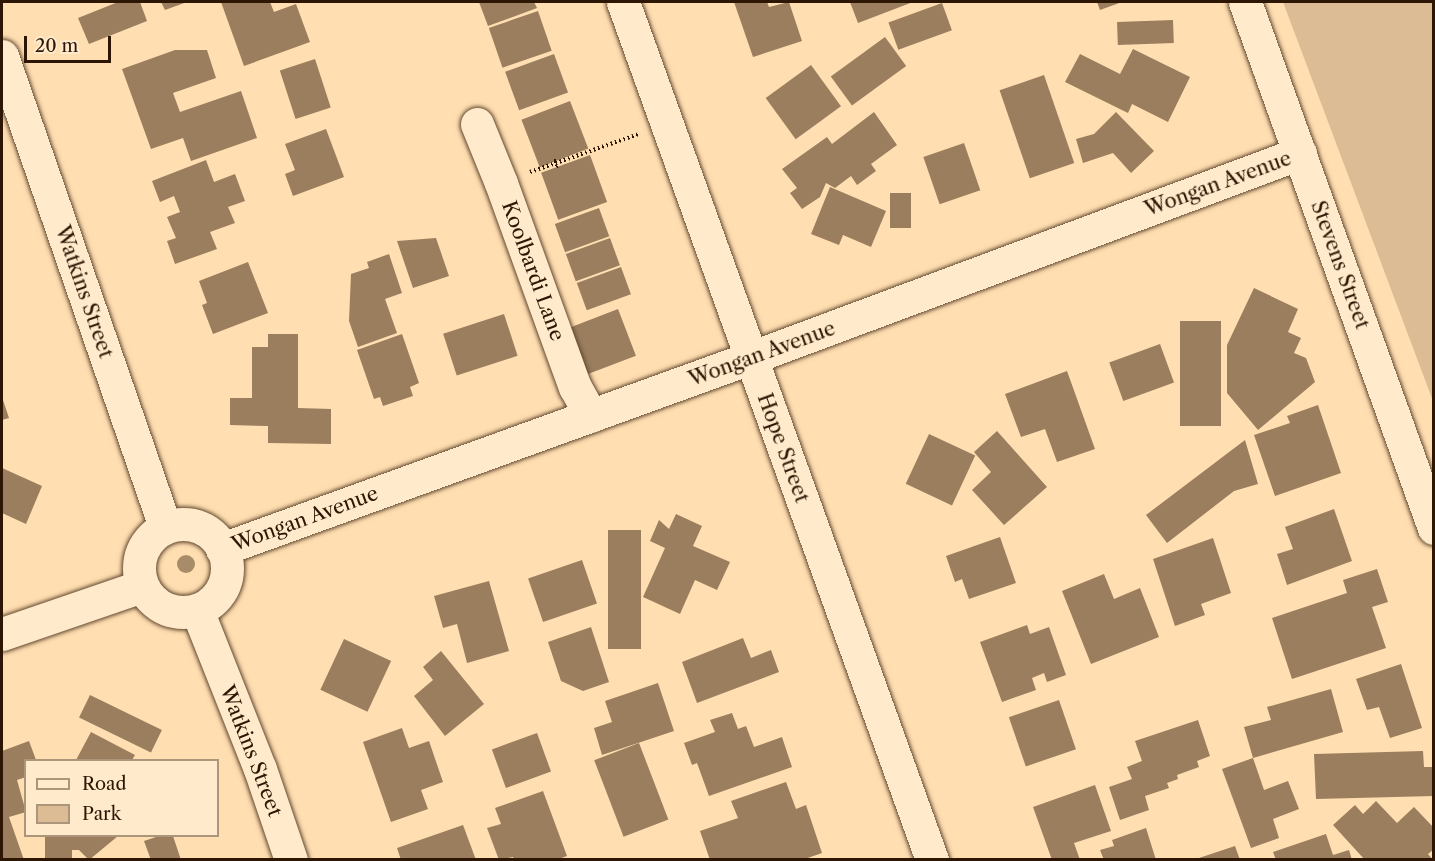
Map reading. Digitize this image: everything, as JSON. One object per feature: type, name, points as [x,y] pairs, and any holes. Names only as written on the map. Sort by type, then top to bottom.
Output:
[{"type":"street","name":"Hope Street","points":[[623,2],[932,860]]},
{"type":"street","name":"Stevens Street","points":[[1245,2],[1434,528]]},
{"type":"street","name":"Watkins Street","points":[[2,56],[7,91],[165,528]]},
{"type":"street","name":"Koolbardi Lane","points":[[477,124],[501,183],[575,387],[591,416]]},
{"type":"street","name":"Wongan Avenue","points":[[222,549],[750,358],[1300,153]]},
{"type":"street","points":[[192,525],[214,538],[222,549],[226,564],[226,578],[220,592],[210,603],[197,610],[171,611],[149,597],[142,586],[139,572],[145,546],[165,528],[192,525]]},
{"type":"street","points":[[2,634],[142,586]]},
{"type":"street","name":"Watkins Street","points":[[197,610],[260,769],[291,860]]},
{"type":"path","points":[[501,183],[641,134]]},
{"type":"path","points":[[555,164],[577,156]]},
{"type":"green space","points":[[1283,2],[1433,2],[1433,401]]},
{"type":"building","points":[[118,2],[140,2],[147,21],[89,44],[78,18]]},
{"type":"building","points":[[161,2],[187,2],[165,10]]},
{"type":"building","points":[[221,2],[270,2],[274,12],[296,4],[310,42],[244,66]]},
{"type":"building","points":[[479,2],[534,2],[537,8],[488,26]]},
{"type":"building","points":[[734,2],[767,2],[769,7],[789,2],[802,41],[753,57]]},
{"type":"building","points":[[850,2],[913,2],[858,23]]},
{"type":"building","points":[[1097,2],[1122,2],[1100,10]]},
{"type":"building","points":[[942,3],[952,30],[898,50],[888,22]]},
{"type":"building","points":[[538,11],[552,51],[503,68],[489,28]]},
{"type":"building","points":[[1173,20],[1174,43],[1118,45],[1117,22]]},
{"type":"building","points":[[885,37],[906,66],[852,106],[831,76]]},
{"type":"building","points":[[1133,49],[1190,77],[1168,122],[1132,104],[1128,113],[1065,82],[1080,54],[1120,74]]},
{"type":"building","points":[[175,50],[207,50],[216,78],[173,93],[180,112],[241,91],[257,138],[191,161],[183,138],[151,149],[122,69]]},
{"type":"building","points":[[554,54],[568,93],[519,110],[505,72]]},
{"type":"building","points":[[315,59],[331,108],[296,119],[280,70]]},
{"type":"building","points":[[811,65],[841,106],[796,139],[766,98]]},
{"type":"building","points":[[1044,75],[1074,163],[1030,178],[1000,90]]},
{"type":"building","points":[[570,101],[588,149],[540,167],[521,120]]},
{"type":"building","points":[[874,112],[897,145],[871,164],[876,171],[857,185],[851,176],[835,188],[826,183],[820,197],[802,209],[790,193],[797,188],[782,169],[827,137],[832,144]]},
{"type":"building","points":[[1116,112],[1154,151],[1131,173],[1113,153],[1083,163],[1076,139],[1094,134]]},
{"type":"building","points":[[326,129],[344,177],[293,196],[285,174],[295,170],[285,144]]},
{"type":"building","points":[[964,143],[980,190],[940,204],[923,157]]},
{"type":"building","points":[[590,155],[607,202],[558,220],[541,173]]},
{"type":"building","points":[[206,160],[214,182],[235,174],[245,201],[228,207],[235,223],[210,232],[217,249],[175,264],[167,241],[176,238],[167,217],[180,212],[174,196],[160,202],[152,181]]},
{"type":"building","points":[[830,187],[886,211],[871,247],[843,235],[839,245],[811,234]]},
{"type":"building","points":[[890,193],[911,193],[911,228],[890,228]]},
{"type":"building","points":[[599,208],[609,236],[565,252],[555,224]]},
{"type":"building","points":[[436,238],[449,276],[413,288],[397,241]]},
{"type":"building","points":[[610,238],[620,265],[576,281],[566,254]]},
{"type":"building","points":[[389,254],[402,293],[385,299],[397,333],[358,347],[349,321],[351,274],[369,268],[367,262]]},
{"type":"building","points":[[248,262],[268,313],[213,334],[202,305],[207,303],[199,281]]},
{"type":"building","points":[[621,267],[631,294],[587,310],[577,283]]},
{"type":"building","points":[[1254,288],[1298,309],[1288,332],[1301,338],[1294,353],[1306,358],[1315,382],[1258,430],[1227,393],[1227,345]]},
{"type":"building","points":[[618,309],[636,356],[587,374],[569,328]]},
{"type":"building","points":[[504,314],[518,356],[457,376],[443,334]]},
{"type":"building","points":[[1180,321],[1221,321],[1221,426],[1180,426]]},
{"type":"building","points":[[268,334],[298,334],[298,408],[331,409],[331,444],[268,443],[268,426],[230,425],[230,398],[252,398],[252,347],[268,347]]},
{"type":"building","points":[[402,334],[419,383],[410,387],[413,396],[383,406],[380,397],[374,399],[357,350]]},
{"type":"building","points":[[1160,344],[1174,383],[1123,401],[1109,362]]},
{"type":"building","points":[[1067,371],[1095,449],[1057,462],[1045,429],[1021,437],[1005,394]]},
{"type":"building","points":[[2,397],[9,418],[2,420]]},
{"type":"building","points":[[1318,405],[1341,473],[1275,496],[1254,435],[1290,423],[1287,416]]},
{"type":"building","points":[[997,431],[1047,487],[1004,525],[972,490],[991,472],[974,452]]},
{"type":"building","points":[[929,434],[975,456],[952,505],[906,484]]},
{"type":"building","points":[[1245,440],[1258,484],[1234,491],[1167,543],[1146,515]]},
{"type":"building","points":[[2,468],[42,486],[26,524],[2,513]]},
{"type":"building","points":[[1334,509],[1352,561],[1287,585],[1277,554],[1293,549],[1285,527]]},
{"type":"building","points":[[676,514],[702,526],[693,546],[730,562],[717,590],[695,580],[680,614],[643,597],[665,548],[650,541],[659,520],[669,529]]},
{"type":"building","points":[[608,530],[641,530],[641,649],[608,649]]},
{"type":"building","points":[[1000,537],[1016,583],[969,599],[962,579],[955,582],[946,556]]},
{"type":"building","points":[[1213,538],[1231,593],[1201,604],[1205,615],[1175,626],[1153,559]]},
{"type":"building","points":[[582,560],[597,603],[543,622],[528,579]]},
{"type":"building","points":[[1377,569],[1388,602],[1372,607],[1386,648],[1292,679],[1272,618],[1347,593],[1343,580]]},
{"type":"building","points":[[1104,574],[1114,599],[1140,588],[1159,637],[1091,664],[1062,591]]},
{"type":"building","points":[[489,581],[509,651],[467,663],[457,624],[443,628],[434,596]]},
{"type":"building","points":[[1027,625],[1030,634],[1049,627],[1066,675],[1047,682],[1044,673],[1032,678],[1036,690],[1002,702],[980,642]]},
{"type":"building","points":[[591,627],[609,682],[583,691],[561,681],[548,642]]},
{"type":"building","points":[[743,638],[751,658],[771,650],[779,672],[697,703],[682,662]]},
{"type":"building","points":[[344,639],[391,661],[367,712],[320,690]]},
{"type":"building","points":[[441,651],[484,704],[445,736],[414,696],[433,680],[423,667]]},
{"type":"building","points":[[1401,664],[1422,728],[1390,738],[1379,707],[1367,710],[1356,679]]},
{"type":"building","points":[[658,683],[674,731],[602,755],[594,728],[612,722],[605,701]]},
{"type":"building","points":[[1331,689],[1343,732],[1253,758],[1244,727],[1271,720],[1267,707]]},
{"type":"building","points":[[90,695],[162,730],[151,753],[79,717]]},
{"type":"building","points":[[1059,700],[1076,749],[1026,766],[1009,717]]},
{"type":"building","points":[[732,713],[738,729],[746,726],[754,747],[782,737],[792,767],[709,796],[697,763],[692,765],[684,743],[715,732],[710,720]]},
{"type":"building","points":[[1198,720],[1210,756],[1197,761],[1199,767],[1177,775],[1178,779],[1167,783],[1169,788],[1145,796],[1149,810],[1120,820],[1109,787],[1132,779],[1127,767],[1142,761],[1135,741]]},
{"type":"building","points":[[402,728],[409,748],[429,741],[443,782],[421,790],[428,809],[391,822],[363,742]]},
{"type":"building","points":[[91,732],[135,755],[133,759],[77,759]]},
{"type":"building","points":[[537,733],[551,772],[506,788],[492,749]]},
{"type":"building","points":[[29,741],[36,759],[24,759],[24,778],[17,780],[24,813],[9,817],[24,860],[2,860],[2,751]]},
{"type":"building","points":[[639,743],[668,820],[624,837],[594,760]]},
{"type":"building","points":[[1423,751],[1424,767],[1434,767],[1434,796],[1316,799],[1314,754]]},
{"type":"building","points":[[1253,758],[1264,790],[1288,781],[1299,809],[1273,819],[1279,838],[1251,848],[1222,769]]},
{"type":"building","points":[[786,782],[796,809],[806,805],[822,853],[802,860],[710,860],[700,831],[738,818],[731,801]]},
{"type":"building","points":[[1095,785],[1111,831],[1074,843],[1080,860],[1052,860],[1033,807]]},
{"type":"building","points":[[543,791],[567,856],[556,860],[514,860],[513,857],[499,860],[487,828],[501,824],[495,808]]},
{"type":"building","points":[[1376,801],[1397,823],[1414,807],[1434,828],[1434,849],[1428,854],[1433,860],[1365,860],[1333,825],[1355,805],[1363,814]]},
{"type":"building","points":[[463,825],[476,860],[401,860],[397,848]]},
{"type":"building","points":[[1146,828],[1156,860],[1104,860],[1100,850],[1114,846],[1112,840]]},
{"type":"building","points":[[1326,834],[1333,855],[1349,850],[1352,860],[1276,860],[1273,852]]},
{"type":"building","points":[[45,837],[117,837],[89,860],[79,850],[72,850],[72,860],[45,860]]},
{"type":"building","points":[[156,837],[173,837],[181,860],[151,860],[144,841]]},
{"type":"building","points":[[1235,846],[1240,860],[1196,860],[1196,859]]}]
